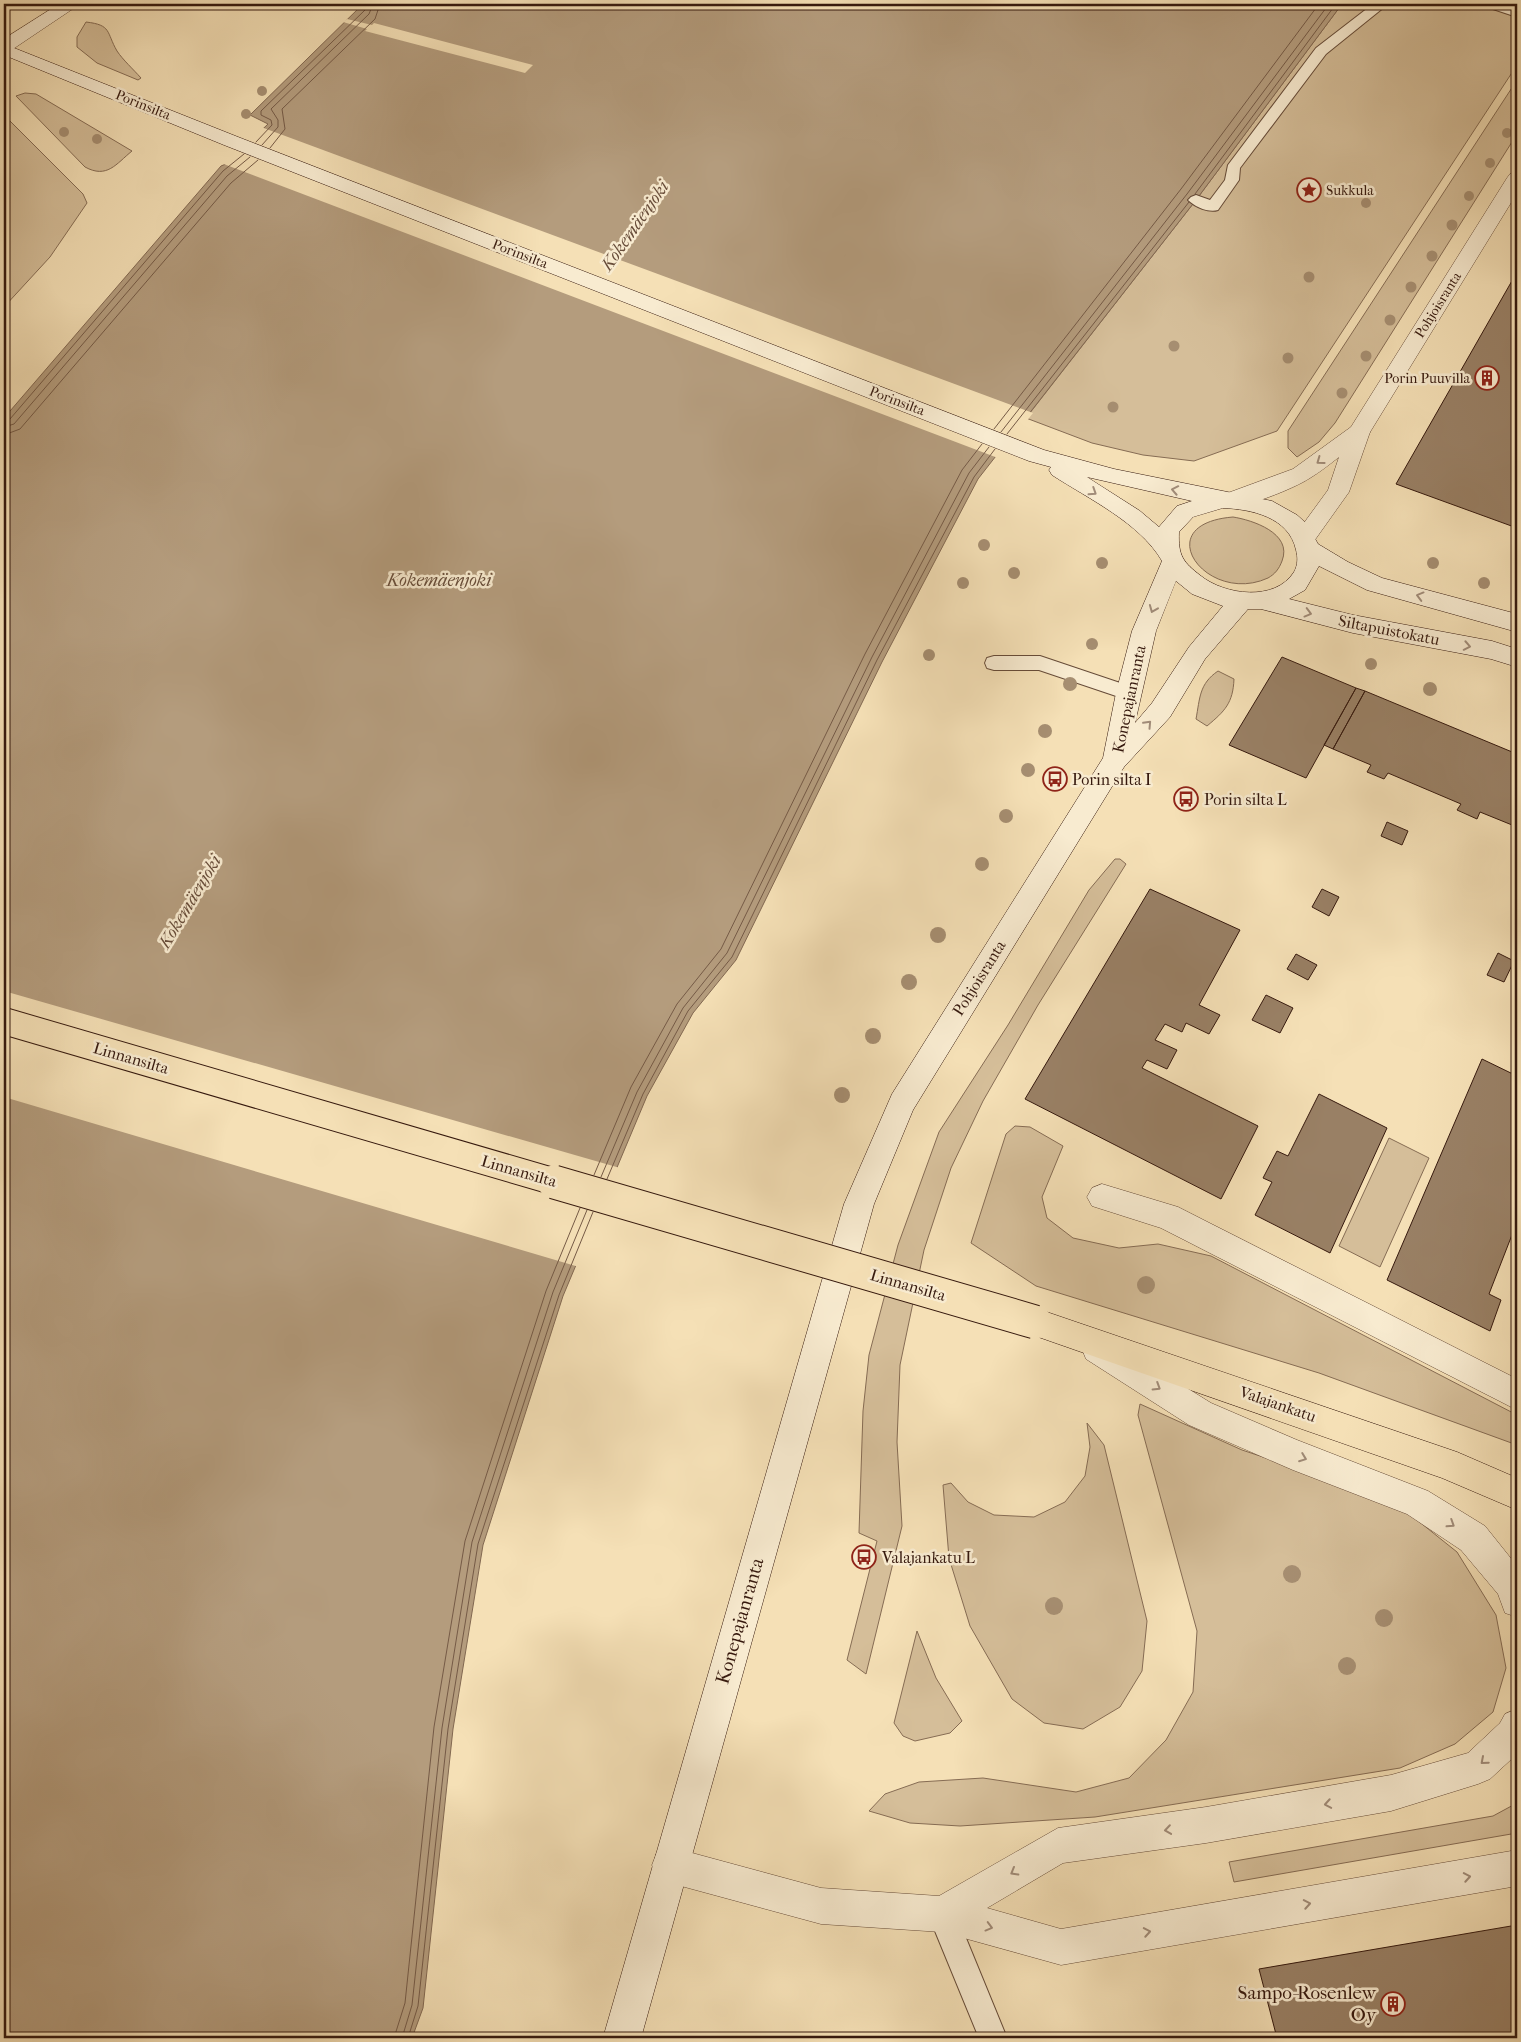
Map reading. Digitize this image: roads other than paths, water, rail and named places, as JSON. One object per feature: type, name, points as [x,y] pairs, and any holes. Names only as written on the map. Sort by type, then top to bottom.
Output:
[{"type":"main road","points":[[4,48],[71,4]]},
{"type":"main road","name":"Porinsilta","points":[[4,48],[232,141],[1037,456],[1114,477],[1227,500]]},
{"type":"main road","name":"Pohjoisranta","points":[[1306,544],[1338,492],[1359,432],[1517,178]]},
{"type":"main road","name":"Pohjoisranta","points":[[1227,500],[1266,489],[1301,474],[1359,432]]},
{"type":"main road","name":"Porinsilta","points":[[1037,456],[1132,517],[1169,554]]},
{"type":"main road","points":[[1227,500],[1268,508],[1290,521],[1306,544],[1310,559],[1308,568],[1295,586],[1286,592],[1251,600],[1225,598],[1198,588],[1186,580],[1169,554],[1166,535],[1170,526],[1181,512],[1200,503],[1227,500]]},
{"type":"main road","points":[[1306,544],[1340,568],[1375,584],[1517,623]]},
{"type":"main road","name":"Konepajanranta","points":[[1115,760],[1128,693],[1144,631],[1169,554]]},
{"type":"main road","name":"Konepajanranta","points":[[1115,760],[1162,710],[1197,653],[1251,600]]},
{"type":"main road","name":"Siltapuistokatu","points":[[1251,600],[1335,620],[1492,650],[1517,658]]},
{"type":"main road","name":"Pohjoisranta","points":[[859,1204],[902,1104],[1115,760]]},
{"type":"main road","name":"Linnansilta","points":[[4,1022],[1035,1322]]},
{"type":"main road","points":[[1102,1198],[1168,1217],[1517,1395]]},
{"type":"main road","name":"Konepajanranta","points":[[622,2038],[859,1204]]},
{"type":"main road","name":"Valajankatu","points":[[1035,1322],[1072,1333],[1446,1463],[1517,1494]]},
{"type":"main road","points":[[1072,1333],[1200,1414],[1293,1454],[1417,1502],[1473,1538],[1511,1584],[1517,1601]]},
{"type":"main road","points":[[942,1914],[1058,1846],[1206,1825],[1391,1793],[1478,1767],[1512,1735],[1517,1726]]},
{"type":"main road","points":[[670,1865],[821,1906],[942,1914],[1061,1947],[1517,1868]]},
{"type":"lane","points":[[1196,200],[1213,207],[1232,180],[1232,168],[1287,88],[1321,51],[1381,4]]},
{"type":"lane","points":[[1492,4],[1517,13]]},
{"type":"lane","points":[[994,663],[1040,663],[1128,693]]},
{"type":"lane","points":[[942,1914],[993,2038]]},
{"type":"water","name":"Kokemäenjoki","points":[[363,4],[1342,4],[1196,200],[978,479],[882,662],[736,960],[693,1013],[647,1096],[563,1296],[483,1545],[453,1729],[423,2008],[412,2038],[4,2038],[4,418],[221,166],[226,164],[268,124],[250,115]]},
{"type":"place","name":"Sukkula","points":[[1309,190]]},
{"type":"place","name":"Porin Puuvilla","points":[[1487,378]]},
{"type":"place","name":"Porin silta I","points":[[1055,779]]},
{"type":"place","name":"Porin silta L","points":[[1186,799]]},
{"type":"place","name":"Valajankatu L","points":[[864,1557]]},
{"type":"place","name":"Sampo-Rosenlew Oy","points":[[1393,2004]]}]
